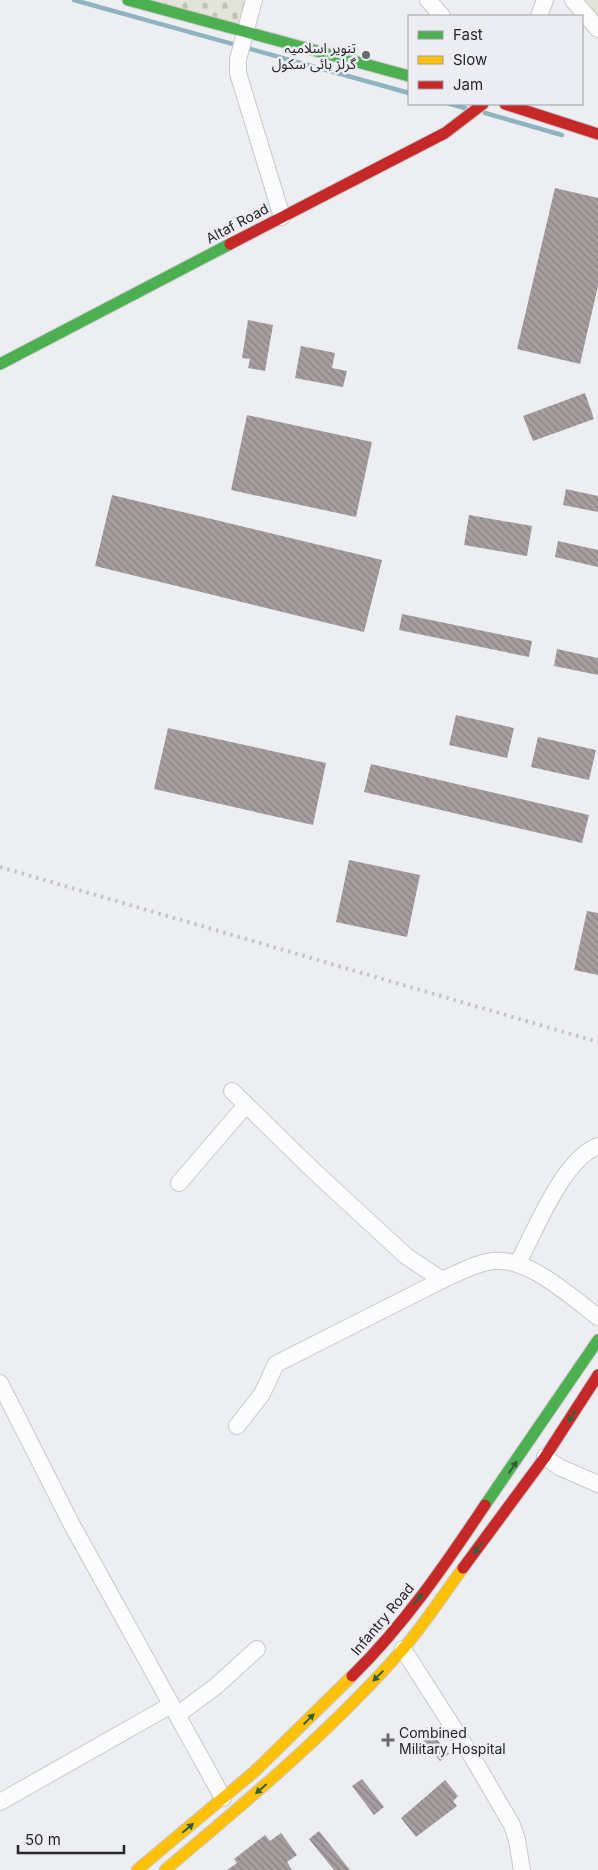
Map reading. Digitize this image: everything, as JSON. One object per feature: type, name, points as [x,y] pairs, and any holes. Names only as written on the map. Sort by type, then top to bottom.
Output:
[{"type":"main road","points":[[128,0],[408,76]]},
{"type":"main road","name":"Altaf Road","points":[[0,364],[445,133],[483,105]]},
{"type":"main road","points":[[508,105],[598,134]]},
{"type":"main road","name":"Infantry Road","points":[[137,1870],[254,1772],[352,1678],[436,1578],[598,1340]]},
{"type":"main road","points":[[165,1870],[264,1786],[383,1672],[403,1649],[545,1457],[598,1375]]},
{"type":"street","points":[[254,0],[244,31],[238,59],[238,73],[282,217]]},
{"type":"street","points":[[428,0],[441,15]]},
{"type":"street","points":[[539,15],[545,0]]},
{"type":"street","points":[[573,0],[598,29]]},
{"type":"street","points":[[232,1091],[406,1256],[442,1280]]},
{"type":"street","points":[[179,1183],[246,1105]]},
{"type":"street","points":[[518,1263],[567,1172],[590,1150],[598,1146]]},
{"type":"street","points":[[237,1426],[262,1394],[276,1364],[442,1280],[492,1261],[507,1260],[518,1263],[540,1275],[598,1317]]},
{"type":"street","points":[[0,1383],[5,1406],[150,1663],[223,1798]]},
{"type":"street","points":[[545,1457],[559,1467],[598,1484]]},
{"type":"street","points":[[0,1802],[215,1687],[257,1649]]},
{"type":"street","points":[[403,1649],[464,1743],[512,1825],[517,1840],[522,1870]]},
{"type":"green space","points":[[123,0],[251,0],[238,33]]},
{"type":"green space","points":[[579,0],[598,0],[598,23]]},
{"type":"building","points":[[555,188],[598,198],[598,286],[580,364],[517,349]]},
{"type":"building","points":[[248,320],[273,325],[265,371],[248,368],[250,359],[242,358]]},
{"type":"building","points":[[301,346],[335,353],[332,368],[347,371],[343,387],[295,378]]},
{"type":"building","points":[[585,393],[594,419],[533,441],[523,416]]},
{"type":"building","points":[[247,415],[372,442],[356,517],[231,490]]},
{"type":"building","points":[[566,489],[598,496],[598,512],[563,505]]},
{"type":"building","points":[[112,495],[382,560],[364,632],[95,566]]},
{"type":"building","points":[[469,515],[532,526],[527,556],[464,545]]},
{"type":"building","points":[[558,541],[598,550],[598,567],[555,557]]},
{"type":"building","points":[[402,614],[532,641],[529,657],[399,630]]},
{"type":"building","points":[[557,649],[598,658],[598,675],[554,666]]},
{"type":"building","points":[[456,715],[514,728],[507,758],[449,745]]},
{"type":"building","points":[[168,728],[326,763],[313,825],[154,789]]},
{"type":"building","points":[[538,737],[596,750],[589,780],[531,767]]},
{"type":"building","points":[[371,764],[589,815],[582,843],[364,792]]},
{"type":"building","points":[[349,860],[420,875],[407,937],[336,922]]},
{"type":"building","points":[[587,911],[598,913],[598,975],[574,970]]},
{"type":"building","points":[[427,1727],[449,1754],[440,1761],[418,1734]]},
{"type":"building","points":[[362,1779],[384,1807],[374,1815],[352,1786]]},
{"type":"building","points":[[445,1780],[458,1796],[453,1801],[457,1806],[416,1837],[401,1818]]},
{"type":"building","points":[[319,1831],[350,1870],[334,1870],[309,1839]]},
{"type":"building","points":[[281,1833],[297,1855],[287,1862],[292,1870],[227,1870],[237,1863],[234,1859],[265,1835],[270,1841]]},
{"type":"waterway","points":[[74,0],[408,93]]},
{"type":"waterway","points":[[454,105],[465,108]]},
{"type":"waterway","points":[[485,113],[562,135]]},
{"type":"railway","points":[[0,867],[598,1042]]},
{"type":"traffic: fast","points":[[128,0],[408,76]]},
{"type":"traffic: fast","points":[[0,364],[230,244]]},
{"type":"traffic: fast","points":[[485,1505],[598,1340]]},
{"type":"traffic: slow","points":[[165,1870],[288,1764],[347,1709],[410,1640],[463,1568]]},
{"type":"traffic: slow","points":[[137,1870],[254,1772],[352,1676]]},
{"type":"traffic: jam","points":[[230,244],[445,133],[482,105]]},
{"type":"traffic: jam","points":[[508,105],[598,134]]},
{"type":"traffic: jam","points":[[463,1568],[545,1457],[598,1375]]},
{"type":"traffic: jam","points":[[352,1676],[406,1615],[439,1572],[485,1505]]},
{"type":"place","name":"تنویر اسلامیہ گرلز ہائی سکول","points":[[366,55]]},
{"type":"place","name":"Combined Military Hospital","points":[[388,1740]]}]
